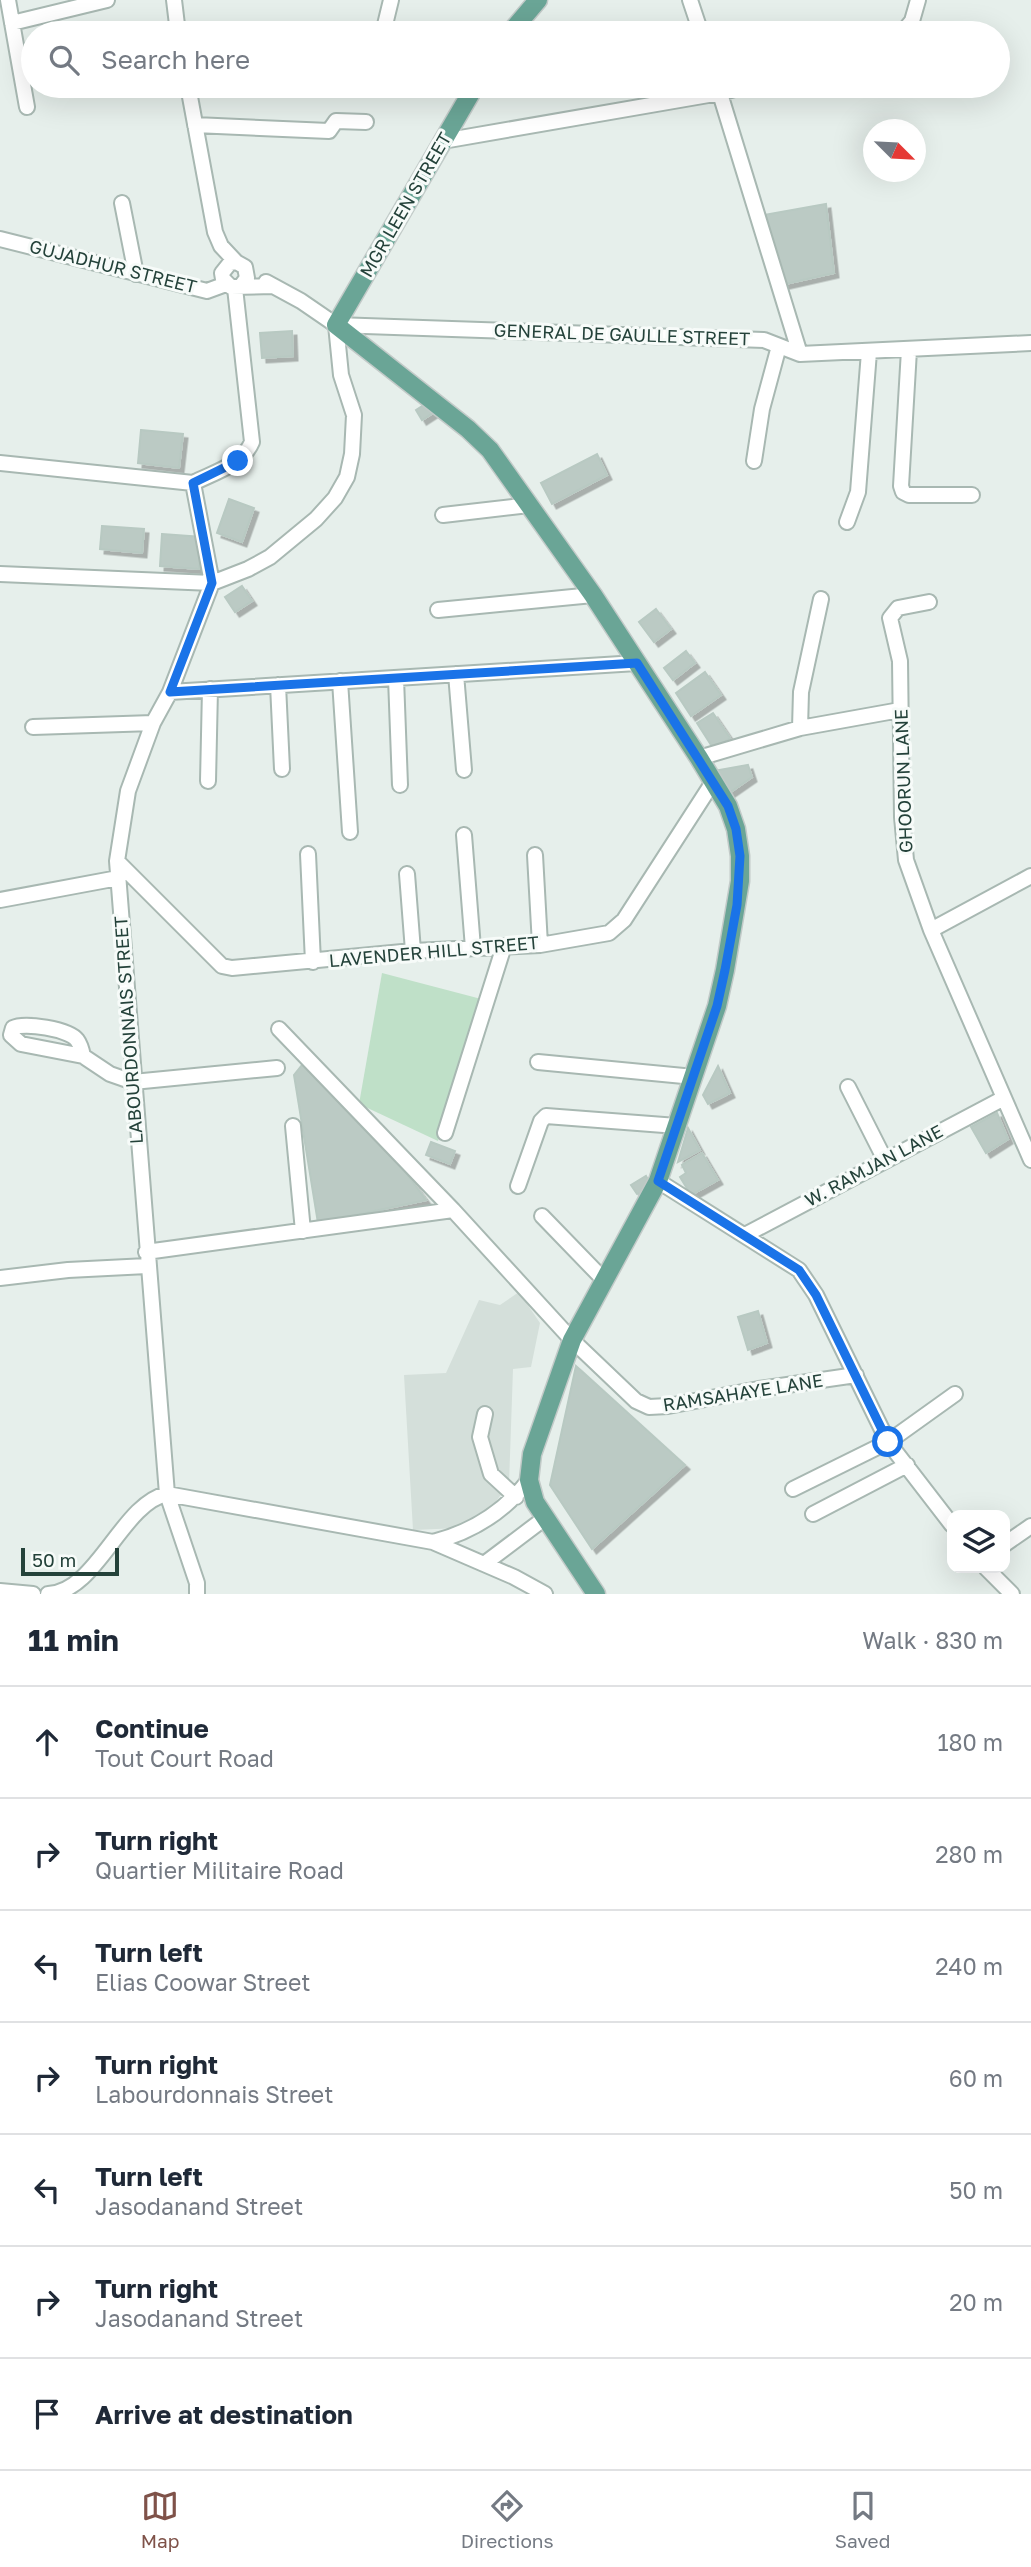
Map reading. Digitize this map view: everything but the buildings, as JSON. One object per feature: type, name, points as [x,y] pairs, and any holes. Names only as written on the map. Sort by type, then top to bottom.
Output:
[{"type":"main road","points":[[520,21],[538,0]]},
{"type":"main road","name":"MGR LEEN STREET","points":[[337,325],[468,98]]},
{"type":"main road","points":[[337,325],[468,429],[490,450],[593,595],[699,758],[728,806],[736,829],[740,881],[722,982],[694,1077],[658,1181],[572,1340],[536,1441],[529,1480],[535,1502],[596,1594]]},
{"type":"street","points":[[8,0],[21,73]]},
{"type":"street","points":[[12,23],[107,0]]},
{"type":"street","points":[[174,0],[177,21]]},
{"type":"street","points":[[386,21],[391,0]]},
{"type":"street","points":[[690,0],[697,21]]},
{"type":"street","points":[[910,21],[917,10],[918,0]]},
{"type":"street","points":[[25,98],[27,107]]},
{"type":"street","points":[[0,574],[212,583],[270,557],[296,537],[335,498],[346,477],[352,454],[354,415],[341,375],[337,325],[301,300],[241,265],[221,246],[215,232],[190,98]]},
{"type":"street","points":[[443,141],[676,98]]},
{"type":"street","points":[[721,98],[800,354]]},
{"type":"street","points":[[195,125],[329,131],[336,121],[366,122]]},
{"type":"street","points":[[122,203],[136,274]]},
{"type":"street","name":"GUJADHUR STREET","points":[[0,239],[207,291],[234,286],[273,286]]},
{"type":"street","points":[[0,463],[193,483],[238,461],[248,452],[252,442],[234,286],[222,273],[230,263],[241,265]]},
{"type":"street","points":[[234,286],[247,278],[241,265]]},
{"type":"street","name":"GENERAL DE GAULLE STREET","points":[[337,325],[764,340],[800,354],[1031,344]]},
{"type":"street","points":[[754,461],[762,409],[779,346]]},
{"type":"street","points":[[909,350],[901,486],[903,492],[909,495],[972,495]]},
{"type":"street","points":[[848,522],[858,492],[869,352]]},
{"type":"street","points":[[193,483],[212,583]]},
{"type":"street","points":[[443,515],[529,505]]},
{"type":"street","name":"LABOURDONNAIS STREET","points":[[197,1594],[197,1583],[167,1494],[117,861],[128,791],[153,723],[170,692],[212,583]]},
{"type":"street","points":[[438,610],[593,595]]},
{"type":"street","points":[[800,728],[801,692],[821,598]]},
{"type":"street","name":"GHOORUN LANE","points":[[929,602],[898,608],[890,618],[900,661],[903,843],[906,860],[931,930],[1004,1098],[1025,1125],[1031,1160]]},
{"type":"street","points":[[170,692],[637,663]]},
{"type":"street","points":[[456,674],[464,770]]},
{"type":"street","points":[[396,678],[400,785]]},
{"type":"street","points":[[340,681],[350,831]]},
{"type":"street","points":[[278,685],[282,769]]},
{"type":"street","points":[[208,780],[210,689]]},
{"type":"street","points":[[699,758],[800,728],[900,710]]},
{"type":"street","points":[[33,727],[153,723]]},
{"type":"street","name":"LAVENDER HILL STREET","points":[[117,861],[222,966],[250,968],[413,951],[540,945],[609,933],[624,920],[713,782]]},
{"type":"street","points":[[464,835],[473,948]]},
{"type":"street","points":[[308,854],[313,962]]},
{"type":"street","points":[[535,855],[540,945]]},
{"type":"street","points":[[407,874],[413,951]]},
{"type":"street","points":[[931,930],[1031,876]]},
{"type":"street","points":[[0,900],[118,878]]},
{"type":"street","points":[[445,1133],[504,946]]},
{"type":"street","name":"RAMSAHAYE LANE","points":[[279,1029],[453,1210],[572,1340],[636,1401],[649,1407],[856,1376]]},
{"type":"street","points":[[83,1056],[110,1074],[133,1082],[277,1068]]},
{"type":"street","points":[[538,1062],[694,1077]]},
{"type":"street","points":[[848,1087],[885,1160]]},
{"type":"street","name":"W. RAMJAN LANE","points":[[745,1235],[1004,1098]]},
{"type":"street","points":[[519,1186],[541,1121],[546,1116],[677,1126]]},
{"type":"street","points":[[293,1126],[303,1231]]},
{"type":"street","points":[[658,1181],[799,1270],[816,1295],[888,1442],[947,1518]]},
{"type":"street","points":[[0,1278],[147,1259],[303,1231],[453,1210]]},
{"type":"street","points":[[542,1216],[603,1279]]},
{"type":"street","points":[[793,1489],[888,1442],[955,1394]]},
{"type":"street","points":[[485,1414],[480,1437],[491,1474],[516,1497]]},
{"type":"street","points":[[813,1514],[907,1465]]},
{"type":"street","points":[[433,1542],[474,1529],[516,1497],[529,1480]]},
{"type":"street","points":[[48,1594],[58,1594],[79,1581],[143,1508],[157,1496],[167,1494],[433,1542],[545,1594]]},
{"type":"street","points":[[484,1564],[545,1518]]},
{"type":"street","points":[[1010,1541],[1031,1526]]},
{"type":"street","points":[[991,1573],[1012,1594]]},
{"type":"street","points":[[0,1591],[33,1594]]},
{"type":"shaded area","points":[[519,1292],[540,1323],[531,1367],[513,1369],[509,1484],[488,1512],[460,1528],[413,1530],[404,1375],[446,1373],[479,1300],[500,1305]]},
{"type":"green space","points":[[382,973],[485,1000],[438,1141],[359,1104]]},
{"type":"route","points":[[238,461],[193,483],[212,583],[170,692],[637,663],[728,806],[736,829],[740,856],[737,905],[717,1006],[658,1181],[799,1270],[816,1295],[888,1442]]}]
